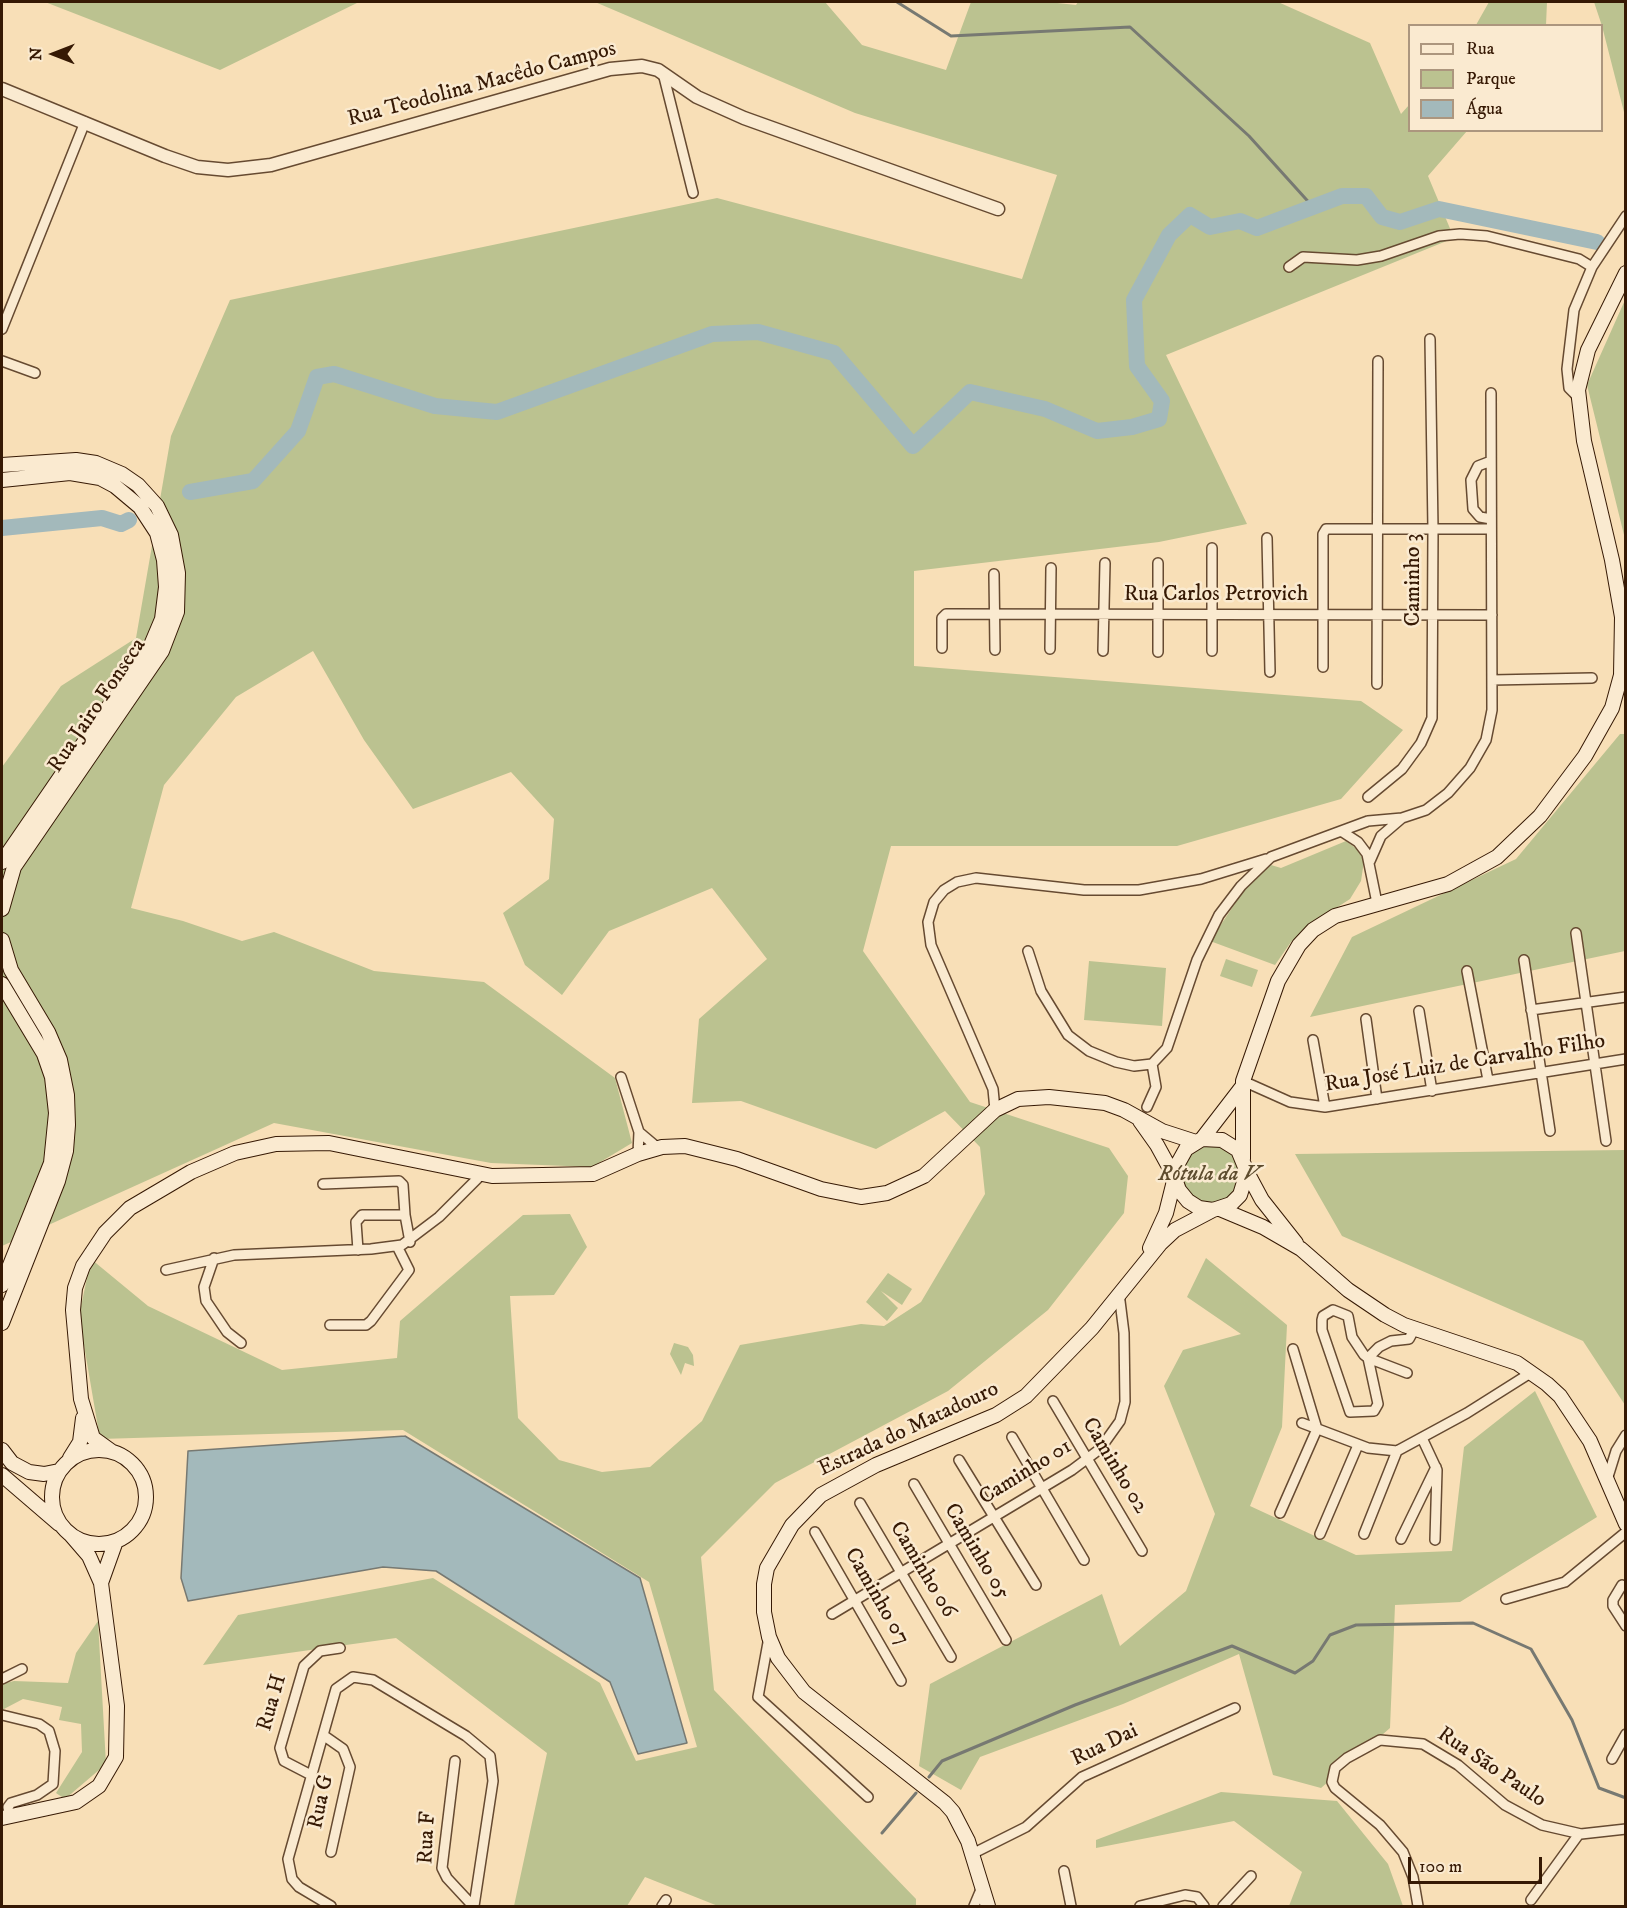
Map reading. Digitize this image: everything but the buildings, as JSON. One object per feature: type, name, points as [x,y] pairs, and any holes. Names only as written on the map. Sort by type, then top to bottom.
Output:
[{"type":"main road","points":[[1174,1176],[1179,1159],[1199,1141],[1242,1084],[1268,1007],[1291,956],[1325,922],[1342,913],[1448,884],[1497,857],[1540,816],[1586,756],[1612,708],[1621,675],[1622,617],[1612,560],[1584,441],[1578,397],[1579,381],[1588,350],[1626,273]]},
{"type":"main road","name":"Rua Jairo Fonseca","points":[[2,465],[86,461],[111,469],[138,485],[157,506],[171,535],[177,562],[178,588],[174,623],[156,663],[14,867],[2,909]]},
{"type":"main road","name":"Rua Jairo Fonseca","points":[[2,480],[70,473],[100,478],[115,486],[140,507],[157,533],[164,560],[166,586],[162,619],[151,645],[2,862]]},
{"type":"main road","points":[[2,940],[11,970],[48,1032],[60,1060],[67,1095],[68,1125],[66,1151],[58,1181],[2,1323]]},
{"type":"main road","points":[[2,984],[44,1054],[52,1077],[56,1107],[51,1163],[2,1285]]},
{"type":"main road","points":[[1217,1209],[1231,1204],[1240,1195],[1245,1165],[1242,1084]]},
{"type":"main road","points":[[83,1412],[93,1438],[133,1464],[145,1487],[146,1500],[137,1525],[116,1540],[92,1544],[65,1529],[54,1512],[51,1498],[53,1484],[59,1471],[70,1459],[80,1442],[83,1412],[74,1342],[75,1288],[94,1247],[121,1215],[147,1197],[224,1157],[287,1143],[339,1144],[480,1176],[593,1174],[638,1154],[658,1148],[695,1148],[737,1159],[842,1195],[873,1196],[908,1185],[924,1176],[1000,1106],[1041,1097],[1090,1101],[1119,1107],[1169,1134],[1199,1141],[1222,1140],[1230,1144],[1245,1165],[1262,1200],[1301,1250]]},
{"type":"main road","points":[[1138,1119],[1188,1201],[1199,1208],[1217,1209],[1263,1227],[1301,1250],[1366,1304],[1415,1328],[1502,1357],[1532,1372],[1560,1396],[1574,1415],[1590,1441],[1626,1524]]},
{"type":"main road","name":"Estrada do Matadouro","points":[[1146,1258],[1166,1213],[1174,1176]]},
{"type":"main road","name":"Estrada do Matadouro","points":[[988,1906],[972,1854],[958,1820],[945,1803],[804,1692],[778,1658],[769,1637],[763,1598],[767,1568],[792,1525],[813,1501],[834,1486],[876,1465],[1011,1407],[1048,1375],[1092,1328],[1146,1258],[1175,1230],[1217,1209]]},
{"type":"main road","points":[[70,1459],[82,1452],[97,1449],[111,1451]]},
{"type":"main road","points":[[2,1450],[12,1463],[29,1472],[44,1474],[59,1471]]},
{"type":"main road","points":[[2,1474],[65,1529],[89,1556],[101,1583],[117,1706],[118,1742],[112,1767],[99,1786],[76,1802],[5,1817]]},
{"type":"main road","points":[[101,1583],[116,1540]]},
{"type":"street","name":"Rua Teodolina Macêdo Campos","points":[[2,88],[189,165],[209,170],[238,170],[277,163],[610,69],[642,66],[663,74],[697,97],[744,118],[998,209]]},
{"type":"street","points":[[663,74],[693,193]]},
{"type":"street","points":[[2,329],[85,123]]},
{"type":"street","points":[[1578,397],[1569,388],[1568,344],[1574,310],[1592,267],[1626,216]]},
{"type":"street","points":[[1289,267],[1303,257],[1381,256],[1439,236],[1468,234],[1487,236],[1579,259],[1592,267]]},
{"type":"street","name":"Caminho 3","points":[[1368,797],[1402,769],[1428,729],[1433,710],[1434,529],[1430,339]]},
{"type":"street","points":[[2,361],[35,373]]},
{"type":"street","points":[[1377,684],[1378,361]]},
{"type":"street","points":[[1000,1106],[931,945],[928,922],[934,902],[944,890],[957,882],[976,878],[1075,890],[1139,890],[1201,879],[1377,819],[1402,818],[1426,810],[1437,803],[1474,763],[1488,733],[1492,710],[1491,393]]},
{"type":"street","points":[[1491,460],[1478,466],[1471,480],[1473,509],[1480,517],[1491,519]]},
{"type":"street","points":[[1323,667],[1323,534],[1326,529],[1491,529]]},
{"type":"street","points":[[1267,538],[1270,672]]},
{"type":"street","points":[[1212,548],[1212,651]]},
{"type":"street","points":[[1103,651],[1105,563]]},
{"type":"street","points":[[1158,563],[1158,652]]},
{"type":"street","points":[[1050,649],[1051,568]]},
{"type":"street","points":[[994,574],[995,650]]},
{"type":"street","name":"Rua Carlos Petrovich","points":[[942,648],[942,618],[946,614],[1492,615]]},
{"type":"street","points":[[1492,680],[1592,678]]},
{"type":"street","points":[[1370,861],[1382,836],[1402,818]]},
{"type":"street","points":[[1341,831],[1358,842],[1370,861],[1377,903]]},
{"type":"street","points":[[1028,951],[1041,991],[1056,1019],[1073,1039],[1089,1051],[1116,1062],[1134,1066],[1152,1064],[1167,1048],[1197,960],[1219,915],[1241,886],[1271,857]]},
{"type":"street","points":[[1576,933],[1606,1141]]},
{"type":"street","points":[[1524,960],[1550,1131]]},
{"type":"street","points":[[1467,971],[1488,1080]]},
{"type":"street","points":[[1531,1010],[1626,997]]},
{"type":"street","points":[[1419,1011],[1432,1090]]},
{"type":"street","points":[[1366,1019],[1377,1099]]},
{"type":"street","points":[[1313,1040],[1324,1107]]},
{"type":"street","name":"Rua José Luiz de Carvalho Filho","points":[[1242,1084],[1290,1102],[1324,1107],[1626,1059]]},
{"type":"street","points":[[1147,1107],[1156,1087],[1152,1064]]},
{"type":"street","points":[[621,1077],[639,1132],[638,1154]]},
{"type":"street","points":[[639,1132],[658,1148]]},
{"type":"street","points":[[166,1270],[214,1258],[252,1254],[358,1250],[397,1246],[410,1242],[480,1176]]},
{"type":"street","points":[[323,1184],[399,1181],[403,1185],[410,1242]]},
{"type":"street","points":[[358,1250],[358,1217],[389,1213],[405,1215]]},
{"type":"street","points":[[330,1324],[366,1324],[371,1321],[409,1270],[397,1246]]},
{"type":"street","points":[[214,1258],[204,1287],[206,1301],[227,1332],[241,1343]]},
{"type":"street","name":"Caminho 01","points":[[832,1614],[1087,1459],[1109,1438],[1120,1421],[1125,1402],[1125,1344],[1119,1293]]},
{"type":"street","points":[[1368,1358],[1378,1404],[1374,1411],[1350,1412],[1322,1330],[1323,1316],[1329,1312],[1339,1311],[1348,1316],[1354,1342],[1368,1358],[1407,1373]]},
{"type":"street","points":[[1368,1358],[1379,1347],[1391,1341],[1409,1339],[1415,1328]]},
{"type":"street","points":[[1280,1513],[1317,1429],[1293,1349]]},
{"type":"street","points":[[1302,1423],[1358,1445],[1379,1451],[1397,1451],[1532,1372]]},
{"type":"street","name":"Caminho 02","points":[[1053,1401],[1142,1551]]},
{"type":"street","points":[[1607,1480],[1616,1451],[1626,1435]]},
{"type":"street","points":[[1012,1437],[1084,1560]]},
{"type":"street","points":[[1422,1438],[1436,1467],[1435,1540]]},
{"type":"street","points":[[1320,1534],[1358,1445]]},
{"type":"street","points":[[1364,1534],[1397,1451]]},
{"type":"street","points":[[959,1460],[1036,1585]]},
{"type":"street","points":[[1401,1539],[1436,1467]]},
{"type":"street","name":"Caminho 05","points":[[914,1484],[1006,1640]]},
{"type":"street","name":"Caminho 06","points":[[860,1503],[951,1656]]},
{"type":"street","name":"Caminho 07","points":[[815,1532],[901,1681]]},
{"type":"street","points":[[1506,1599],[1564,1582],[1626,1532]]},
{"type":"street","points":[[1622,1585],[1613,1600],[1613,1606],[1626,1626]]},
{"type":"street","points":[[769,1637],[758,1696],[868,1797]]},
{"type":"street","name":"Rua H","points":[[311,1774],[284,1761],[280,1748],[304,1666],[320,1651],[340,1648]]},
{"type":"street","points":[[2,1678],[22,1669]]},
{"type":"street","points":[[332,1906],[299,1887],[288,1868],[288,1858],[336,1689],[345,1680],[362,1677],[382,1686],[486,1751],[493,1765],[493,1781],[473,1906]]},
{"type":"street","name":"Rua Dai","points":[[972,1854],[1026,1827],[1082,1777],[1235,1708]]},
{"type":"street","points":[[2,1715],[39,1724],[49,1731],[55,1751],[53,1784],[43,1792],[11,1803],[5,1817]]},
{"type":"street","points":[[1612,1759],[1626,1734]]},
{"type":"street","name":"Rua G","points":[[323,1735],[343,1749],[350,1767],[331,1852]]},
{"type":"street","name":"Rua São Paulo","points":[[1418,1906],[1413,1877],[1403,1852],[1380,1825],[1335,1788],[1332,1782],[1335,1768],[1380,1740],[1423,1744],[1458,1765],[1504,1805],[1554,1830],[1579,1833],[1626,1829]]},
{"type":"street","name":"Rua F","points":[[455,1761],[442,1868],[447,1878],[473,1906]]},
{"type":"street","points":[[1531,1900],[1579,1833]]},
{"type":"street","points":[[1064,1871],[1071,1906]]},
{"type":"street","points":[[1223,1906],[1251,1876]]},
{"type":"street","points":[[974,1906],[982,1887]]},
{"type":"street","points":[[1140,1906],[1185,1895],[1197,1897],[1204,1906]]},
{"type":"green space","points":[[45,2],[359,2],[220,70]]},
{"type":"green space","points":[[595,2],[825,2],[862,45],[946,70],[971,2],[1048,2],[1076,5],[1078,2],[1278,2],[1370,43],[1401,114],[1408,106],[1408,132],[1466,132],[1428,176],[1454,238],[1166,355],[1247,524],[1159,542],[914,571],[914,666],[1361,701],[1403,730],[1341,799],[1177,846],[891,846],[863,951],[970,1102],[1109,1148],[1128,1176],[1124,1213],[1048,1310],[948,1391],[775,1483],[701,1557],[714,1690],[916,1899],[916,1906],[718,1906],[645,1877],[627,1906],[514,1906],[547,1753],[396,1638],[203,1665],[238,1615],[433,1578],[600,1683],[636,1761],[697,1747],[649,1582],[403,1430],[100,1439],[79,1316],[91,1259],[148,1306],[282,1370],[397,1358],[400,1321],[523,1215],[570,1214],[587,1247],[554,1295],[510,1296],[518,1418],[559,1460],[602,1472],[650,1467],[702,1421],[740,1345],[861,1324],[884,1326],[921,1302],[985,1194],[980,1147],[945,1111],[876,1149],[741,1101],[692,1103],[699,1019],[767,959],[712,888],[609,931],[562,995],[525,965],[503,913],[549,879],[554,819],[511,772],[413,809],[364,740],[313,651],[236,697],[164,785],[131,908],[183,921],[242,941],[274,932],[374,971],[484,982],[615,1078],[632,1143],[592,1167],[491,1163],[274,1123],[2,1246],[2,767],[61,686],[136,638],[171,436],[230,300],[717,198],[1022,279],[1057,175],[855,113]]},
{"type":"green space","points":[[1489,2],[1547,2],[1546,24],[1477,24]]},
{"type":"green space","points":[[1594,2],[1625,2],[1625,116],[1603,24]]},
{"type":"green space","points":[[1626,300],[1625,539],[1587,385]]},
{"type":"green space","points":[[1620,734],[1625,734],[1625,951],[1310,1017],[1352,937],[1516,859]]},
{"type":"green space","points":[[1346,841],[1357,849],[1364,861],[1361,881],[1350,899],[1313,923],[1291,942],[1275,965],[1210,941],[1246,887],[1271,865],[1281,868]]},
{"type":"green space","points":[[1226,959],[1258,970],[1252,987],[1220,976]]},
{"type":"green space","points":[[1089,961],[1166,968],[1162,1026],[1084,1020]]},
{"type":"green space","name":"Rótula da V","points":[[1210,1145],[1231,1154],[1240,1175],[1231,1196],[1210,1205],[1189,1196],[1180,1175],[1189,1154]]},
{"type":"green space","points":[[1625,1150],[1625,1405],[1583,1341],[1342,1236],[1295,1154]]},
{"type":"green space","points":[[1206,1258],[1287,1325],[1282,1427],[1250,1506],[1356,1555],[1452,1551],[1464,1447],[1535,1391],[1597,1517],[1460,1602],[1395,1605],[1390,1728],[1321,1788],[1273,1775],[1239,1654],[1123,1704],[980,1757],[961,1790],[919,1766],[930,1684],[1102,1594],[1120,1646],[1186,1591],[1215,1514],[1164,1386],[1183,1350],[1241,1334],[1187,1297]]},
{"type":"green space","points":[[888,1273],[912,1289],[902,1305],[881,1291],[898,1308],[887,1321],[866,1302]]},
{"type":"green space","points":[[674,1343],[688,1347],[693,1355],[694,1366],[685,1363],[681,1375],[670,1354]]},
{"type":"green space","points":[[98,1621],[106,1764],[65,1799],[56,1793],[82,1752],[81,1724],[59,1720],[62,1707],[23,1699],[2,1710],[2,1684],[14,1681],[68,1683],[76,1653]]},
{"type":"green space","points":[[1221,1792],[1337,1801],[1388,1864],[1403,1906],[1289,1906],[1302,1872],[1234,1821],[1096,1848],[1096,1840]]},
{"type":"water","points":[[405,1436],[640,1578],[687,1743],[638,1754],[610,1682],[436,1571],[383,1567],[188,1601],[181,1578],[188,1451]]},
{"type":"waterway","points":[[897,2],[951,36],[1130,27],[1249,136],[1314,208]]},
{"type":"waterway","points":[[190,492],[253,481],[298,431],[317,377],[334,374],[435,406],[497,412],[712,334],[758,332],[834,353],[913,446],[970,392],[1045,409],[1097,431],[1132,427],[1159,419],[1162,401],[1137,366],[1134,300],[1169,235],[1190,215],[1210,227],[1240,221],[1257,228],[1342,196],[1366,196],[1382,217],[1400,222],[1439,209],[1597,242]]},
{"type":"waterway","points":[[2,528],[102,518],[121,524],[129,520]]},
{"type":"waterway","points":[[929,1777],[942,1761],[1075,1705],[1232,1646],[1295,1673],[1313,1661],[1330,1635],[1356,1625],[1473,1623],[1531,1649],[1572,1720],[1599,1788],[1626,1798]]},
{"type":"waterway","points":[[882,1833],[916,1793]]}]
